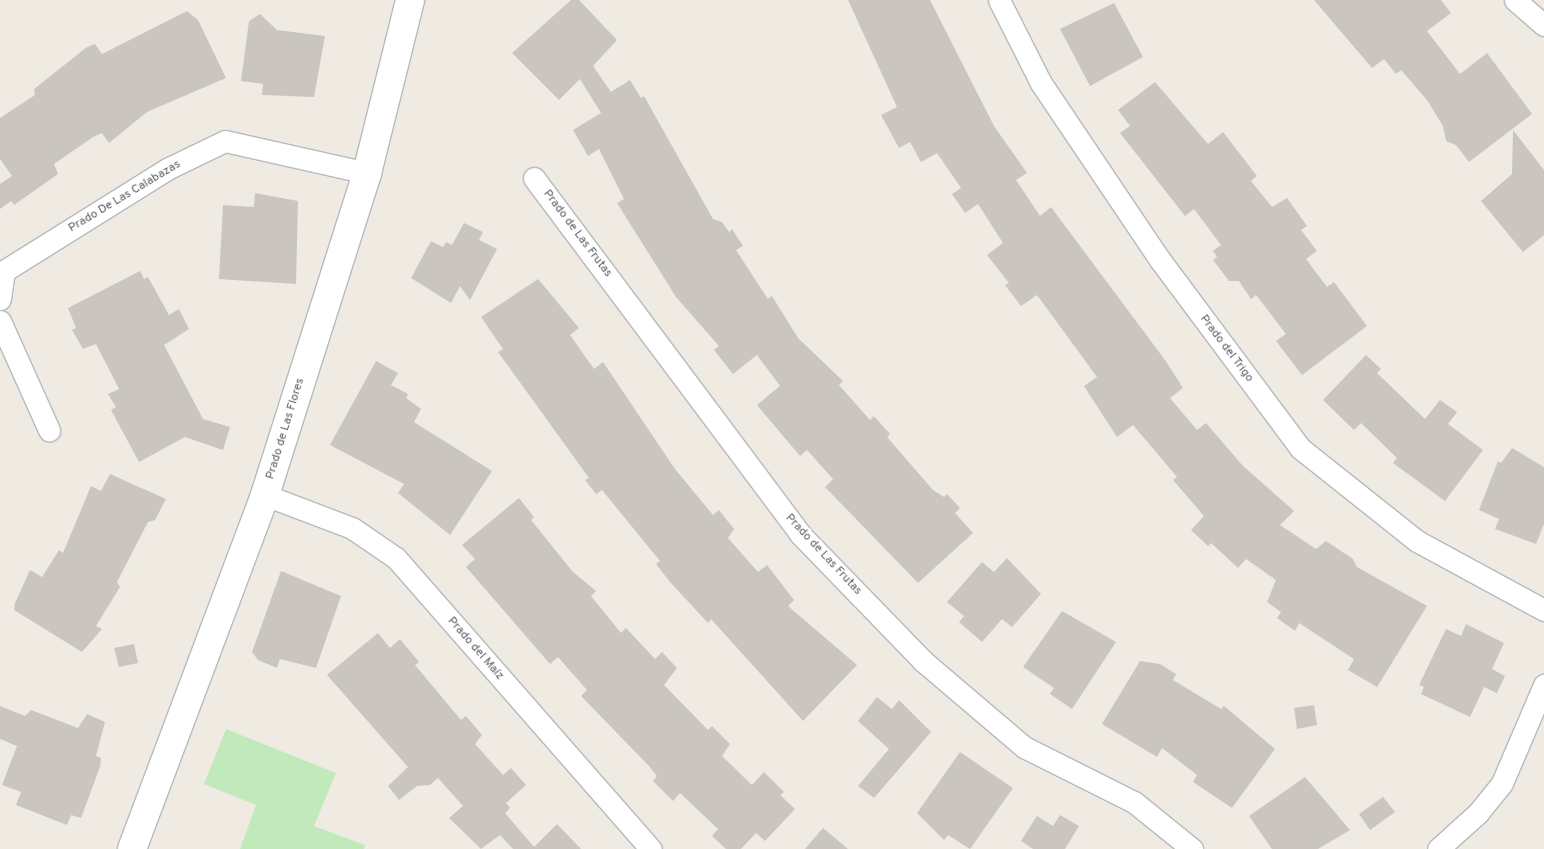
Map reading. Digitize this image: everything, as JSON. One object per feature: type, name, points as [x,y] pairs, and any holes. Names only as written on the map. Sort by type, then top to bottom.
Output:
[{"type":"street","name":"Prado de Las Flores","points":[[132,849],[265,496],[367,173],[410,0]]},
{"type":"street","name":"Prado del Trigo","points":[[1000,0],[1041,84],[1160,260],[1300,448],[1417,541],[1544,610]]},
{"type":"street","points":[[1515,0],[1544,25]]},
{"type":"street","name":"Prado De Las Calabazas","points":[[0,299],[4,271],[167,169],[225,141],[367,173]]},
{"type":"street","name":"Prado de Las Frutas","points":[[534,178],[800,534],[916,654],[1024,746],[1134,802],[1192,849]]},
{"type":"street","points":[[0,321],[49,430]]},
{"type":"street","name":"Prado del Maíz","points":[[265,496],[352,528],[396,558],[651,849]]},
{"type":"street","points":[[1438,849],[1478,813],[1502,783],[1544,685]]},
{"type":"green space","points":[[226,729],[336,773],[314,826],[365,845],[364,849],[240,849],[256,805],[204,784]]},
{"type":"building","points":[[571,0],[579,0],[617,40],[593,66],[611,92],[630,80],[641,98],[644,96],[713,219],[722,222],[729,232],[732,229],[743,246],[736,250],[768,299],[772,296],[798,338],[843,381],[839,385],[870,420],[874,416],[890,434],[887,437],[933,490],[944,497],[947,494],[960,508],[955,513],[973,533],[918,583],[825,487],[833,479],[807,450],[800,456],[757,405],[780,386],[757,355],[733,374],[714,350],[719,346],[676,297],[617,203],[624,199],[599,149],[588,156],[573,130],[601,113],[580,79],[559,100],[512,53]]},
{"type":"building","points":[[848,0],[930,0],[994,126],[1027,173],[1016,180],[1040,216],[1051,207],[1165,360],[1183,388],[1170,398],[1197,430],[1206,423],[1243,466],[1294,511],[1280,525],[1316,549],[1326,541],[1353,559],[1357,567],[1427,606],[1377,687],[1348,670],[1354,659],[1299,623],[1295,631],[1277,618],[1281,612],[1267,602],[1276,580],[1246,559],[1238,568],[1211,543],[1208,546],[1191,530],[1204,516],[1173,480],[1177,477],[1133,425],[1117,437],[1084,386],[1097,377],[1037,295],[1021,306],[1005,285],[1009,283],[987,255],[1003,243],[978,204],[965,213],[952,194],[961,188],[937,153],[921,162],[910,142],[899,148],[881,115],[897,107]]},
{"type":"building","points":[[1314,0],[1441,0],[1451,13],[1427,31],[1460,74],[1487,53],[1532,114],[1469,162],[1456,145],[1446,141],[1443,126],[1427,100],[1401,70],[1396,74],[1384,59],[1372,68]]},
{"type":"building","points":[[1114,3],[1143,57],[1090,86],[1060,29]]},
{"type":"building","points":[[187,11],[198,20],[226,78],[147,112],[109,143],[102,133],[93,137],[54,164],[58,174],[14,205],[11,201],[0,209],[0,184],[12,176],[0,159],[0,118],[35,95],[34,89],[87,47],[95,44],[102,54]]},
{"type":"building","points":[[260,14],[277,30],[325,36],[314,97],[262,95],[263,84],[241,81],[249,21]]},
{"type":"building","points":[[1155,82],[1208,144],[1223,132],[1257,176],[1251,181],[1272,207],[1287,198],[1307,226],[1301,230],[1317,251],[1306,259],[1327,287],[1334,282],[1367,326],[1302,375],[1276,341],[1286,334],[1256,295],[1251,299],[1239,281],[1229,281],[1213,260],[1217,257],[1213,251],[1221,245],[1194,209],[1185,216],[1120,133],[1130,126],[1118,110]]},
{"type":"building","points":[[1513,130],[1544,170],[1544,235],[1523,252],[1481,201],[1512,174]]},
{"type":"building","points":[[255,193],[298,201],[296,284],[219,279],[223,205],[254,207]]},
{"type":"building","points":[[464,223],[483,232],[479,240],[497,249],[470,300],[460,286],[451,303],[411,278],[431,241],[443,247],[446,242],[452,245]]},
{"type":"building","points":[[140,271],[144,279],[148,277],[169,315],[179,309],[189,329],[164,345],[203,419],[230,427],[223,450],[185,437],[139,462],[111,410],[116,407],[108,394],[119,389],[96,344],[83,349],[72,330],[76,328],[68,308]]},
{"type":"building","points":[[538,279],[579,328],[570,335],[594,369],[603,362],[675,469],[713,515],[719,510],[734,529],[728,538],[758,572],[767,565],[794,600],[788,606],[857,665],[803,721],[711,619],[708,623],[670,582],[656,564],[660,561],[602,490],[596,494],[585,480],[589,478],[498,352],[503,349],[481,317]]},
{"type":"building","points":[[1366,355],[1381,369],[1377,373],[1425,419],[1440,400],[1457,412],[1448,424],[1483,450],[1445,501],[1393,463],[1397,458],[1361,423],[1354,430],[1323,400]]},
{"type":"building","points":[[376,361],[398,373],[391,385],[408,394],[406,398],[421,409],[414,422],[492,471],[450,535],[398,493],[404,484],[330,445]]},
{"type":"building","points":[[1512,448],[1544,467],[1544,524],[1536,544],[1495,529],[1499,519],[1479,510],[1498,461],[1501,463]]},
{"type":"building","points":[[110,474],[166,499],[155,520],[148,522],[117,582],[120,587],[96,626],[102,629],[82,652],[14,610],[15,603],[30,570],[42,577],[59,550],[63,553],[91,486],[101,491]]},
{"type":"building","points":[[519,498],[534,517],[531,520],[573,572],[596,591],[591,596],[621,633],[626,628],[655,659],[662,652],[677,668],[664,685],[708,730],[712,726],[730,744],[722,756],[752,785],[764,772],[784,792],[780,795],[795,809],[765,841],[756,833],[741,849],[726,849],[712,836],[718,829],[680,793],[673,801],[653,781],[657,776],[649,766],[581,696],[587,690],[558,657],[550,664],[466,567],[475,559],[462,545]]},
{"type":"building","points":[[1007,558],[1041,594],[1012,627],[1002,619],[982,642],[959,622],[964,616],[947,602],[982,562],[994,572]]},
{"type":"building","points":[[281,571],[341,596],[316,668],[280,659],[277,668],[258,660],[252,652]]},
{"type":"building","points":[[1062,611],[1116,642],[1072,709],[1050,694],[1054,688],[1023,667]]},
{"type":"building","points":[[1466,624],[1504,643],[1492,669],[1505,676],[1497,693],[1484,687],[1470,717],[1421,694],[1424,687],[1419,685],[1446,629],[1461,636]]},
{"type":"building","points":[[378,633],[390,648],[400,639],[419,662],[415,665],[461,720],[466,716],[482,735],[475,744],[503,775],[511,768],[526,785],[506,803],[510,808],[505,813],[534,847],[557,824],[581,849],[513,849],[500,835],[481,849],[449,818],[463,806],[438,778],[430,785],[417,786],[399,800],[388,786],[408,767],[327,675]]},
{"type":"building","points":[[134,644],[138,663],[119,667],[114,648]]},
{"type":"building","points":[[1140,661],[1160,664],[1176,674],[1173,680],[1221,709],[1224,706],[1275,749],[1232,808],[1193,782],[1197,775],[1162,748],[1157,757],[1102,724]]},
{"type":"building","points":[[877,697],[892,709],[899,700],[931,732],[874,798],[858,786],[889,749],[858,721]]},
{"type":"building","points":[[1314,705],[1317,725],[1297,729],[1294,708]]},
{"type":"building","points":[[0,706],[25,716],[31,710],[78,728],[87,714],[105,722],[96,756],[101,758],[100,767],[81,818],[71,815],[67,825],[16,805],[21,792],[2,785],[17,746],[0,739]]},
{"type":"building","points":[[960,752],[1013,788],[970,849],[948,835],[944,840],[917,813]]},
{"type":"building","points":[[1305,777],[1350,830],[1318,849],[1272,849],[1249,816]]},
{"type":"building","points":[[1383,797],[1395,812],[1370,830],[1359,814]]},
{"type":"building","points":[[1060,815],[1079,826],[1065,849],[1033,849],[1021,841],[1037,816],[1053,826]]},
{"type":"building","points":[[823,828],[848,849],[805,849]]}]
